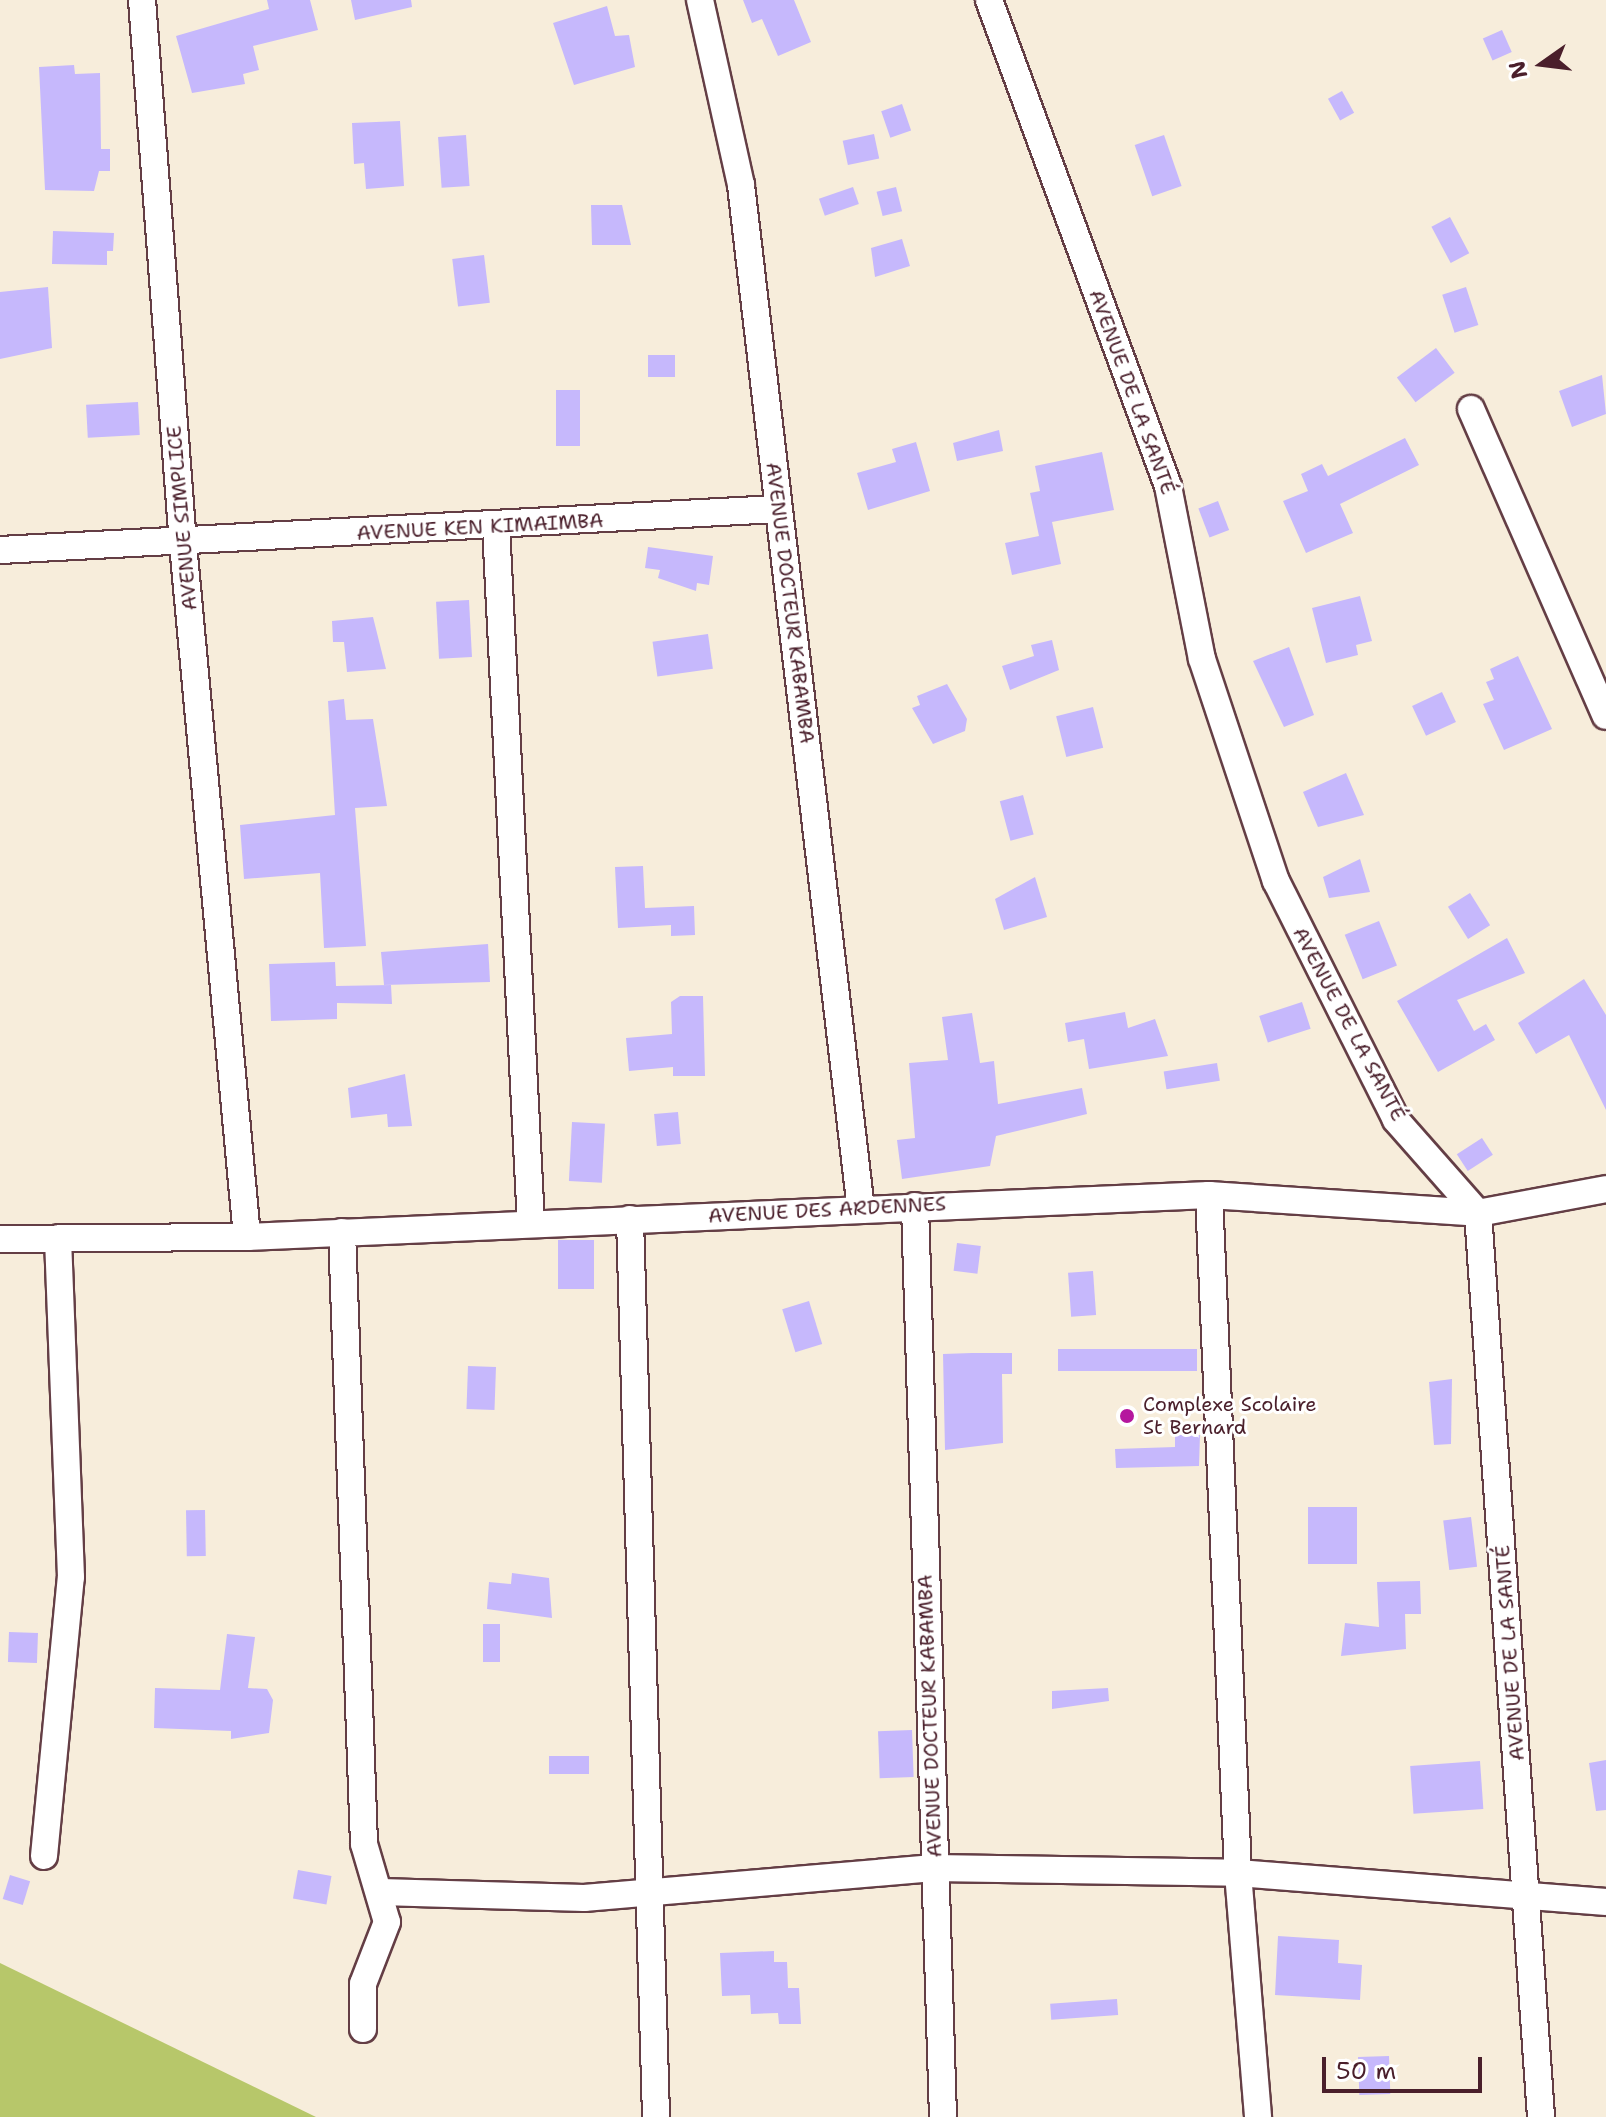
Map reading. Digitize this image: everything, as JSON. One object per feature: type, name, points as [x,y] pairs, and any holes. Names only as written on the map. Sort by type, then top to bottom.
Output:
[{"type":"street","name":"AVENUE DOCTEUR KABAMBA","points":[[700,0],[741,185],[861,1210]]},
{"type":"street","name":"AVENUE DE LA SANTÉ","points":[[989,0],[1168,486],[1202,659],[1276,881],[1396,1120],[1478,1213],[1522,1897],[1541,2117]]},
{"type":"street","name":"AVENUE SIMPLICE","points":[[148,2],[183,544],[231,1035],[247,1237]]},
{"type":"street","points":[[1471,409],[1606,716]]},
{"type":"street","name":"AVENUE KEN KIMAIMBA","points":[[0,550],[183,544],[778,509]]},
{"type":"street","points":[[496,526],[531,1223]]},
{"type":"street","name":"AVENUE DES ARDENNES","points":[[0,1239],[247,1237],[1209,1195],[1478,1213],[1606,1189]]},
{"type":"street","points":[[1209,1195],[1238,1873],[1258,2117]]},
{"type":"street","name":"AVENUE DOCTEUR KABAMBA","points":[[915,1206],[934,1868],[1238,1873],[1606,1902]]},
{"type":"street","points":[[630,1219],[654,1889],[649,2058],[656,2117]]},
{"type":"street","points":[[342,1232],[364,1844],[381,1892],[385,1943],[363,1984],[363,2029]]},
{"type":"street","points":[[44,1856],[71,1577],[58,1238]]},
{"type":"street","points":[[381,1892],[584,1898],[654,1889],[934,1868],[943,2117]]},
{"type":"green space","points":[[0,1963],[316,2117],[0,2117]]},
{"type":"building","points":[[267,0],[310,0],[318,30],[253,46],[259,70],[243,74],[245,84],[192,93],[176,36],[269,9]]},
{"type":"building","points":[[351,0],[411,0],[412,7],[355,20]]},
{"type":"building","points":[[743,0],[794,0],[811,42],[778,56],[762,19],[752,23]]},
{"type":"building","points":[[607,6],[615,36],[629,35],[635,67],[574,85],[553,23]]},
{"type":"building","points":[[1502,30],[1512,52],[1493,60],[1483,39]]},
{"type":"building","points":[[74,65],[75,74],[100,73],[101,149],[110,149],[110,171],[99,171],[94,191],[45,190],[39,67]]},
{"type":"building","points":[[1342,91],[1354,113],[1340,121],[1328,99]]},
{"type":"building","points":[[902,104],[911,130],[890,138],[881,111]]},
{"type":"building","points":[[400,121],[404,186],[366,189],[364,163],[354,164],[352,123]]},
{"type":"building","points":[[874,134],[879,158],[848,165],[843,141]]},
{"type":"building","points":[[466,135],[470,186],[442,188],[438,137]]},
{"type":"building","points":[[1164,135],[1182,186],[1152,196],[1135,145]]},
{"type":"building","points":[[853,187],[859,204],[825,216],[819,199]]},
{"type":"building","points":[[896,187],[902,211],[883,216],[877,192]]},
{"type":"building","points":[[591,205],[622,205],[631,245],[592,245]]},
{"type":"building","points":[[1450,217],[1469,253],[1451,263],[1431,227]]},
{"type":"building","points":[[53,231],[114,233],[113,251],[107,251],[107,265],[52,264]]},
{"type":"building","points":[[902,239],[910,266],[875,277],[871,248]]},
{"type":"building","points":[[484,255],[490,303],[458,307],[452,259]]},
{"type":"building","points":[[48,287],[52,348],[0,359],[0,292]]},
{"type":"building","points":[[1466,287],[1478,325],[1455,333],[1442,295]]},
{"type":"building","points":[[1436,348],[1455,373],[1416,402],[1397,377]]},
{"type":"building","points":[[648,355],[675,355],[675,377],[648,377]]},
{"type":"building","points":[[1602,375],[1606,414],[1572,427],[1559,391]]},
{"type":"building","points":[[556,390],[580,390],[580,446],[556,446]]},
{"type":"building","points":[[138,402],[140,435],[88,438],[86,405]]},
{"type":"building","points":[[999,430],[1003,451],[957,461],[953,443]]},
{"type":"building","points":[[1405,438],[1419,465],[1340,504],[1353,533],[1306,553],[1283,501],[1308,491],[1301,474],[1322,464],[1328,476]]},
{"type":"building","points":[[916,442],[930,491],[868,510],[857,473],[896,462],[892,449]]},
{"type":"building","points":[[1102,452],[1114,510],[1052,522],[1061,564],[1012,575],[1005,543],[1039,536],[1030,493],[1040,491],[1035,466]]},
{"type":"building","points":[[1218,501],[1229,530],[1210,537],[1198,509]]},
{"type":"building","points":[[648,547],[713,556],[709,585],[697,583],[696,591],[658,578],[660,570],[645,568]]},
{"type":"building","points":[[1360,596],[1372,641],[1356,645],[1358,655],[1326,663],[1312,608]]},
{"type":"building","points":[[469,600],[472,657],[439,659],[436,602]]},
{"type":"building","points":[[373,617],[386,669],[347,672],[344,642],[333,642],[332,621]]},
{"type":"building","points":[[708,634],[713,669],[657,676],[653,642]]},
{"type":"building","points":[[1052,640],[1059,670],[1010,690],[1002,666],[1034,656],[1031,645]]},
{"type":"building","points":[[1289,647],[1314,715],[1284,727],[1253,661]]},
{"type":"building","points":[[1518,656],[1552,729],[1504,750],[1483,704],[1494,700],[1486,682],[1494,679],[1490,669]]},
{"type":"building","points":[[947,684],[967,719],[965,731],[933,744],[912,708],[920,705],[917,696]]},
{"type":"building","points":[[1442,692],[1456,722],[1426,736],[1412,706]]},
{"type":"building","points":[[344,699],[346,720],[373,719],[387,806],[355,808],[366,946],[324,948],[320,873],[244,879],[240,825],[335,815],[328,701]]},
{"type":"building","points":[[1093,707],[1103,748],[1066,757],[1056,716]]},
{"type":"building","points":[[1346,773],[1364,815],[1318,827],[1303,792]]},
{"type":"building","points":[[1023,795],[1034,835],[1010,841],[1000,801]]},
{"type":"building","points":[[1360,859],[1370,892],[1329,898],[1323,877]]},
{"type":"building","points":[[643,866],[645,908],[694,906],[695,935],[671,936],[671,925],[618,928],[615,867]]},
{"type":"building","points":[[1035,877],[1047,917],[1004,930],[995,899]]},
{"type":"building","points":[[1470,893],[1490,925],[1468,939],[1448,907]]},
{"type":"building","points":[[1379,921],[1397,966],[1363,979],[1345,935]]},
{"type":"building","points":[[1507,938],[1525,973],[1457,1000],[1474,1031],[1486,1024],[1495,1040],[1438,1072],[1397,1001]]},
{"type":"building","points":[[488,944],[490,982],[384,985],[381,952]]},
{"type":"building","points":[[335,962],[336,986],[391,985],[392,1004],[337,1003],[337,1019],[271,1021],[269,964]]},
{"type":"building","points":[[1584,979],[1606,1015],[1606,1110],[1569,1035],[1536,1054],[1518,1023]]},
{"type":"building","points":[[680,996],[703,996],[705,1076],[673,1076],[673,1067],[629,1071],[626,1038],[672,1034],[671,1002]]},
{"type":"building","points":[[1302,1002],[1311,1029],[1268,1043],[1259,1016]]},
{"type":"building","points":[[1125,1012],[1128,1028],[1155,1019],[1168,1056],[1089,1069],[1084,1039],[1068,1042],[1065,1023]]},
{"type":"building","points":[[972,1013],[980,1063],[994,1061],[998,1104],[1082,1088],[1087,1114],[996,1136],[990,1166],[902,1179],[897,1140],[915,1138],[909,1063],[948,1060],[942,1017]]},
{"type":"building","points":[[1217,1063],[1220,1081],[1166,1089],[1164,1071]]},
{"type":"building","points":[[405,1074],[412,1126],[388,1127],[387,1114],[351,1118],[348,1088]]},
{"type":"building","points":[[678,1112],[681,1144],[657,1146],[654,1114]]},
{"type":"building","points":[[572,1122],[605,1124],[602,1183],[569,1181]]},
{"type":"building","points":[[1482,1138],[1493,1155],[1468,1171],[1457,1154]]},
{"type":"building","points":[[558,1240],[594,1240],[594,1289],[558,1289]]},
{"type":"building","points":[[957,1243],[981,1246],[977,1274],[954,1271]]},
{"type":"building","points":[[1093,1271],[1096,1315],[1071,1317],[1068,1273]]},
{"type":"building","points":[[809,1301],[822,1344],[795,1352],[782,1309]]},
{"type":"building","points":[[1058,1349],[1197,1349],[1197,1371],[1058,1371]]},
{"type":"building","points":[[1012,1353],[1012,1374],[1002,1374],[1003,1443],[945,1450],[943,1354]]},
{"type":"building","points":[[468,1366],[496,1367],[494,1410],[466,1409]]},
{"type":"building","points":[[1452,1379],[1451,1444],[1434,1445],[1429,1382]]},
{"type":"building","points":[[1175,1435],[1200,1435],[1199,1466],[1116,1468],[1115,1449],[1175,1447]]},
{"type":"building","points":[[1308,1507],[1357,1507],[1357,1564],[1308,1564]]},
{"type":"building","points":[[186,1510],[205,1510],[206,1556],[187,1556]]},
{"type":"building","points":[[1471,1517],[1477,1567],[1449,1570],[1443,1520]]},
{"type":"building","points":[[512,1573],[549,1578],[552,1618],[487,1609],[489,1582],[511,1584]]},
{"type":"building","points":[[1420,1581],[1421,1614],[1405,1614],[1406,1649],[1341,1656],[1345,1623],[1379,1627],[1377,1582]]},
{"type":"building","points":[[483,1624],[500,1624],[500,1662],[483,1662]]},
{"type":"building","points":[[9,1632],[38,1633],[37,1663],[8,1662]]},
{"type":"building","points":[[227,1634],[255,1637],[248,1688],[267,1689],[273,1700],[269,1733],[231,1739],[231,1731],[154,1728],[155,1688],[220,1690]]},
{"type":"building","points":[[1108,1688],[1109,1701],[1052,1709],[1052,1691]]},
{"type":"building","points":[[912,1730],[914,1777],[880,1778],[878,1731]]},
{"type":"building","points":[[549,1756],[589,1756],[589,1774],[549,1774]]},
{"type":"building","points":[[1606,1760],[1606,1810],[1596,1811],[1589,1763]]},
{"type":"building","points":[[1480,1761],[1483,1809],[1414,1814],[1410,1766]]},
{"type":"building","points":[[298,1870],[331,1876],[326,1904],[293,1899]]},
{"type":"building","points":[[10,1875],[30,1881],[23,1905],[3,1899]]},
{"type":"building","points":[[1278,1936],[1339,1940],[1338,1963],[1362,1965],[1360,2000],[1275,1995]]},
{"type":"building","points":[[774,1951],[774,1962],[787,1962],[788,1988],[799,1988],[801,2024],[779,2024],[778,2013],[751,2014],[750,1995],[722,1996],[720,1953]]},
{"type":"building","points":[[1117,1999],[1118,2015],[1051,2020],[1050,2004]]},
{"type":"building","points":[[1389,2056],[1390,2094],[1359,2095],[1358,2057]]},
{"type":"place","name":"Complexe Scolaire St Bernard","points":[[1127,1416]]}]
